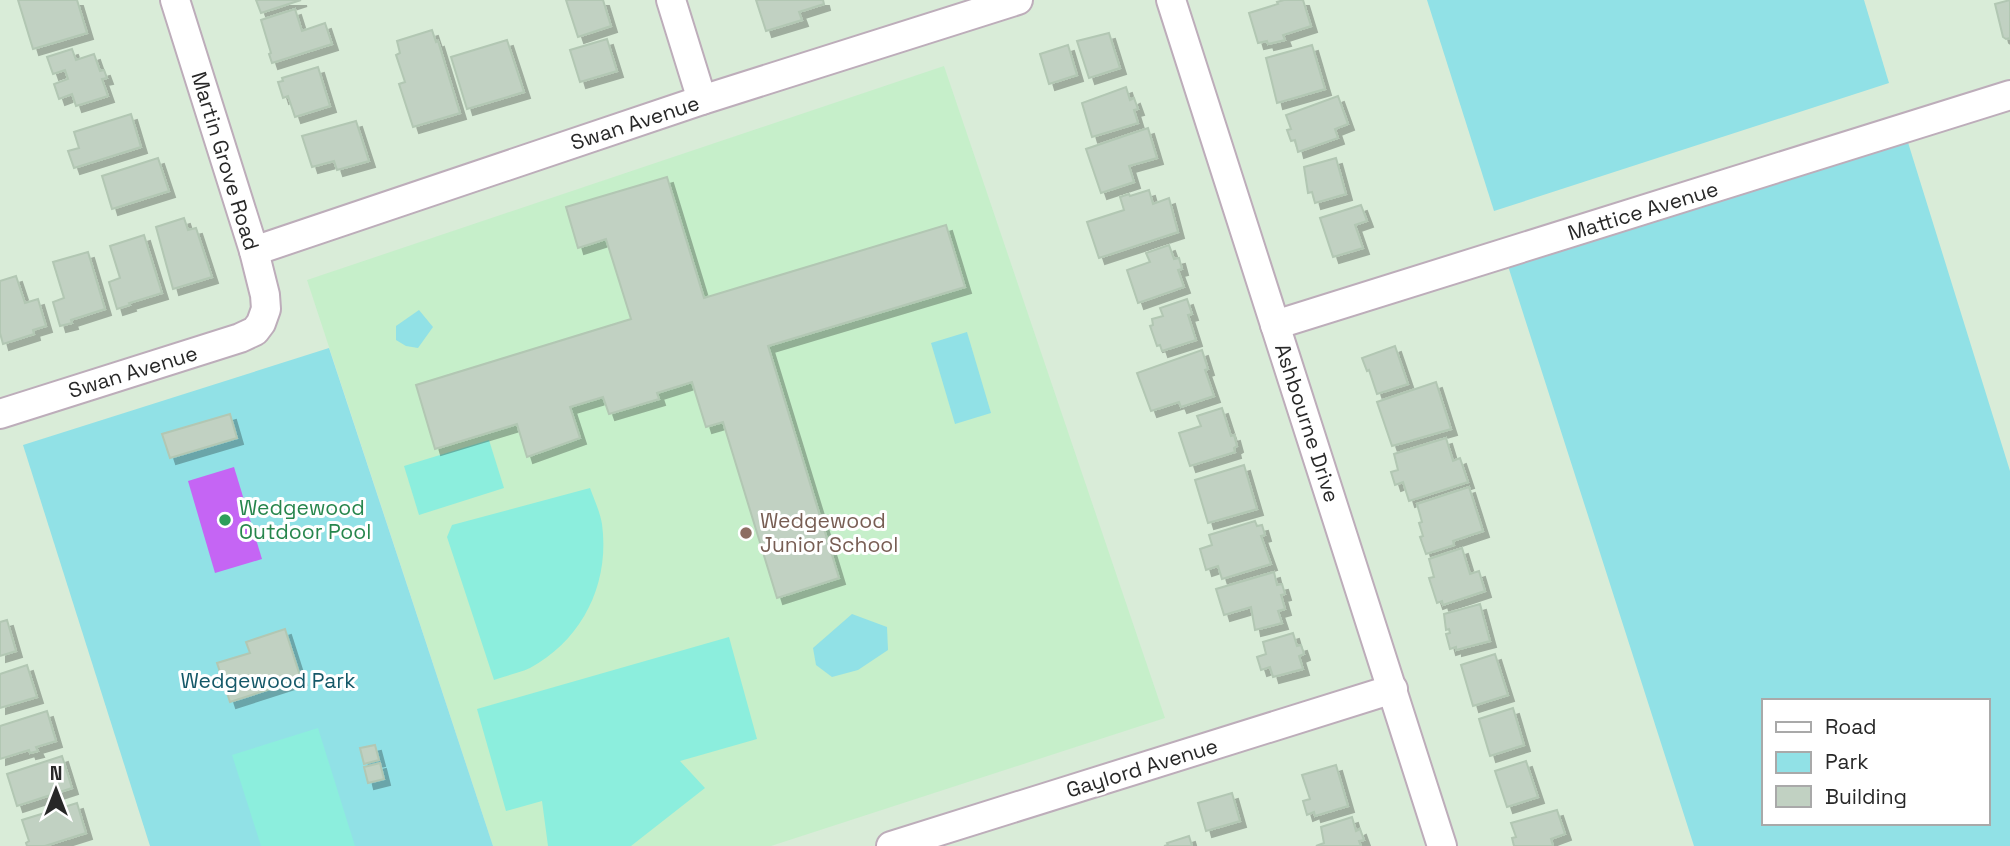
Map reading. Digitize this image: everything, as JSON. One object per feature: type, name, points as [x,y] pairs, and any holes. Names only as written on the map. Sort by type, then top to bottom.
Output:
[{"type":"street","name":"Martin Grove Road","points":[[175,0],[254,251],[265,295],[266,309],[261,323]]},
{"type":"street","points":[[671,0],[702,100]]},
{"type":"street","name":"Swan Avenue","points":[[254,251],[702,100],[1017,0]]},
{"type":"street","name":"Ashbourne Drive","points":[[1171,0],[1442,846]]},
{"type":"street","name":"Mattice Avenue","points":[[1276,325],[2010,95]]},
{"type":"street","name":"Swan Avenue","points":[[0,414],[240,338],[255,331],[261,323]]},
{"type":"street","name":"Gaylord Avenue","points":[[891,846],[1393,689]]},
{"type":"shaded area","name":"Wedgewood Junior School","points":[[944,66],[1165,718],[771,846],[493,846],[307,280]]},
{"type":"shaded area","points":[[489,440],[504,488],[419,515],[404,466]]},
{"type":"shaded area","name":"Wedgewood Outdoor Pool","points":[[234,467],[262,559],[215,573],[188,481]]},
{"type":"shaded area","points":[[590,488],[601,519],[603,546],[602,567],[589,607],[565,642],[549,656],[530,668],[494,680],[447,537],[452,525]]},
{"type":"shaded area","points":[[729,637],[757,739],[680,761],[705,788],[631,846],[548,846],[542,801],[506,811],[477,709]]},
{"type":"shaded area","points":[[318,728],[355,846],[261,846],[232,755]]},
{"type":"green space","points":[[1427,0],[1864,0],[1889,83],[1494,211]]},
{"type":"green space","points":[[1906,136],[2010,471],[2010,846],[1694,846],[1508,266]]},
{"type":"green space","points":[[419,310],[433,327],[418,348],[406,346],[396,340],[396,326]]},
{"type":"green space","points":[[967,332],[991,413],[955,424],[931,343]]},
{"type":"green space","name":"Wedgewood Park","points":[[329,348],[493,846],[150,846],[23,445]]},
{"type":"green space","points":[[852,614],[887,627],[888,650],[858,670],[832,677],[816,665],[813,648]]},
{"type":"building","points":[[18,0],[77,0],[87,33],[33,49]]},
{"type":"building","points":[[256,0],[301,0],[261,13]]},
{"type":"building","points":[[566,0],[603,0],[611,26],[578,37]]},
{"type":"building","points":[[756,0],[823,0],[824,4],[799,12],[802,20],[766,31]]},
{"type":"building","points":[[1284,0],[1303,0],[1311,26],[1283,35],[1285,40],[1258,43],[1249,13]]},
{"type":"building","points":[[2010,0],[2010,38],[2006,39],[2003,37],[1995,4]]},
{"type":"building","points":[[295,9],[302,31],[325,23],[332,44],[272,63],[261,20]]},
{"type":"building","points":[[432,30],[436,42],[438,41],[460,113],[413,127],[399,84],[405,82],[396,55],[400,53],[397,41]]},
{"type":"building","points":[[1109,33],[1120,68],[1089,78],[1077,41]]},
{"type":"building","points":[[607,39],[617,71],[580,82],[570,50]]},
{"type":"building","points":[[507,40],[524,92],[467,109],[451,57]]},
{"type":"building","points":[[1068,45],[1077,75],[1049,84],[1040,54]]},
{"type":"building","points":[[1312,45],[1325,89],[1277,103],[1266,58]]},
{"type":"building","points":[[72,49],[76,60],[94,54],[100,71],[104,70],[107,78],[102,79],[108,96],[76,106],[72,94],[59,99],[54,84],[68,79],[65,70],[53,74],[47,57]]},
{"type":"building","points":[[318,67],[330,106],[295,117],[288,96],[283,98],[278,82],[283,81],[282,78]]},
{"type":"building","points":[[1126,87],[1130,100],[1134,98],[1138,109],[1134,110],[1138,123],[1092,137],[1082,103]]},
{"type":"building","points":[[1338,96],[1348,124],[1335,129],[1338,138],[1298,152],[1295,140],[1291,141],[1287,130],[1291,129],[1286,115]]},
{"type":"building","points":[[131,114],[141,147],[74,168],[68,151],[79,148],[74,132]]},
{"type":"building","points":[[356,121],[369,161],[337,170],[334,161],[312,167],[302,136]]},
{"type":"building","points":[[1148,128],[1157,158],[1129,166],[1134,182],[1101,193],[1086,149]]},
{"type":"building","points":[[158,158],[169,191],[112,209],[102,176]]},
{"type":"building","points":[[1336,158],[1346,194],[1315,203],[1312,192],[1308,193],[1304,167]]},
{"type":"building","points":[[667,177],[704,298],[946,225],[965,287],[768,346],[839,578],[777,598],[723,422],[706,427],[692,382],[657,393],[659,399],[609,414],[603,397],[570,407],[580,438],[527,457],[517,424],[435,449],[416,385],[631,319],[606,239],[578,248],[566,207]]},
{"type":"building","points":[[1149,190],[1153,204],[1169,198],[1178,232],[1099,258],[1087,222],[1124,210],[1120,197]]},
{"type":"building","points":[[1361,205],[1367,221],[1355,225],[1363,248],[1333,257],[1320,218]]},
{"type":"building","points":[[184,218],[188,230],[196,228],[212,277],[173,289],[156,227]]},
{"type":"building","points":[[144,235],[162,293],[117,309],[109,282],[120,278],[110,246]]},
{"type":"building","points":[[1169,245],[1174,259],[1179,258],[1182,269],[1178,270],[1184,287],[1138,303],[1127,270],[1150,262],[1146,253]]},
{"type":"building","points":[[88,252],[105,309],[60,326],[53,302],[64,298],[53,262]]},
{"type":"building","points":[[16,276],[25,303],[38,299],[46,326],[33,330],[34,334],[3,344],[0,333],[0,281]]},
{"type":"building","points":[[1187,299],[1192,314],[1188,315],[1196,340],[1162,351],[1160,345],[1157,346],[1150,326],[1153,325],[1152,319],[1163,316],[1160,308]]},
{"type":"building","points":[[1395,346],[1408,384],[1377,394],[1362,358]]},
{"type":"building","points":[[1202,350],[1208,369],[1205,370],[1214,396],[1181,407],[1179,402],[1151,411],[1137,373]]},
{"type":"building","points":[[1436,382],[1451,429],[1392,446],[1377,402]]},
{"type":"building","points":[[1222,408],[1231,436],[1234,435],[1237,446],[1234,448],[1235,452],[1190,466],[1179,433],[1201,426],[1197,416]]},
{"type":"building","points":[[230,414],[237,438],[170,458],[162,434]]},
{"type":"building","points":[[1446,438],[1453,461],[1460,458],[1468,482],[1409,501],[1403,482],[1395,485],[1391,472],[1398,470],[1394,454]]},
{"type":"building","points":[[1244,465],[1257,509],[1208,523],[1195,480]]},
{"type":"building","points":[[1469,487],[1483,531],[1453,541],[1454,545],[1426,554],[1420,537],[1423,536],[1419,523],[1422,522],[1417,504]]},
{"type":"building","points":[[1255,521],[1257,526],[1262,525],[1265,535],[1261,536],[1271,564],[1222,579],[1218,566],[1206,570],[1200,549],[1212,545],[1209,535]]},
{"type":"building","points":[[1462,548],[1470,574],[1479,571],[1485,591],[1443,605],[1442,601],[1437,603],[1429,578],[1434,577],[1429,559]]},
{"type":"building","points":[[1274,572],[1277,585],[1282,584],[1285,594],[1281,595],[1285,609],[1278,611],[1282,623],[1255,630],[1251,607],[1224,615],[1216,589]]},
{"type":"building","points":[[1480,604],[1490,641],[1456,650],[1456,647],[1450,649],[1446,634],[1450,633],[1449,629],[1446,630],[1444,614]]},
{"type":"building","points":[[7,620],[16,651],[0,656],[0,622]]},
{"type":"building","points":[[285,629],[301,679],[230,702],[217,663],[250,653],[246,642]]},
{"type":"building","points":[[1293,633],[1297,646],[1301,645],[1304,654],[1299,656],[1303,669],[1273,677],[1270,667],[1261,670],[1257,657],[1266,654],[1263,642]]},
{"type":"building","points":[[1495,654],[1508,695],[1473,706],[1461,665]]},
{"type":"building","points":[[27,665],[37,697],[0,708],[0,674]]},
{"type":"building","points":[[1513,708],[1524,745],[1490,756],[1479,719]]},
{"type":"building","points":[[47,711],[56,741],[36,747],[38,751],[30,753],[29,750],[0,759],[0,726]]},
{"type":"building","points":[[375,745],[379,760],[364,764],[360,748]]},
{"type":"building","points":[[62,756],[72,788],[17,806],[7,774]]},
{"type":"building","points":[[1526,761],[1538,797],[1507,807],[1495,771]]},
{"type":"building","points":[[380,763],[384,779],[368,783],[364,767]]},
{"type":"building","points":[[1336,765],[1348,806],[1315,816],[1314,812],[1307,815],[1303,801],[1310,799],[1302,775]]},
{"type":"building","points":[[1232,793],[1240,821],[1206,831],[1198,803]]},
{"type":"building","points":[[77,803],[86,833],[45,846],[27,846],[29,841],[22,820]]},
{"type":"building","points":[[1557,810],[1565,834],[1551,839],[1553,846],[1514,846],[1512,838],[1516,837],[1511,823]]},
{"type":"building","points":[[1352,817],[1356,831],[1360,829],[1364,840],[1359,841],[1361,846],[1316,846],[1324,843],[1321,827]]},
{"type":"building","points":[[1189,836],[1192,846],[1164,846],[1168,845],[1167,843]]},
{"type":"place","name":"Wedgewood Outdoor Pool","points":[[225,520]]},
{"type":"place","name":"Wedgewood Junior School","points":[[746,533]]}]
